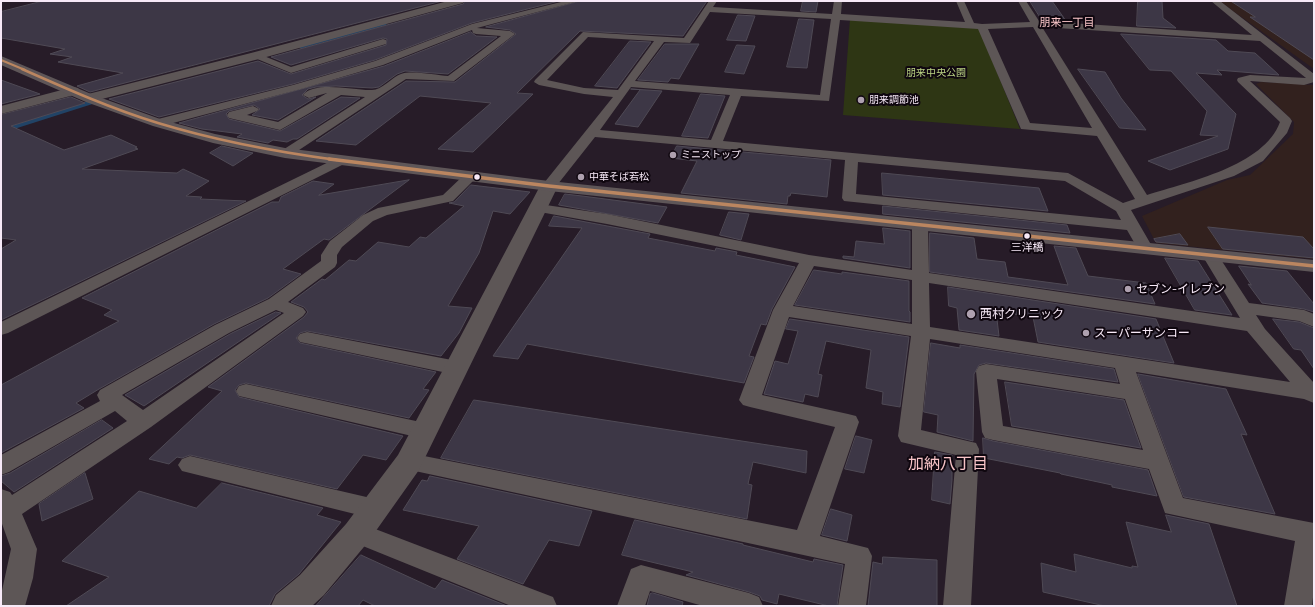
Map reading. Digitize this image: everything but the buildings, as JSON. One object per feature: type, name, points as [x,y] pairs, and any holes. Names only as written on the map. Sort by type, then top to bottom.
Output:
[{"type":"main road","points":[[1,60],[94,100],[158,123],[214,138],[285,153],[470,177],[544,197],[920,225],[1314,266]]},
{"type":"street","points":[[94,100],[259,57],[459,1]]},
{"type":"street","points":[[158,123],[298,87],[379,63],[464,30],[575,1]]},
{"type":"street","points":[[838,1],[836,17],[825,99],[737,93],[624,89],[584,91],[539,82],[586,34],[688,41],[711,5],[836,17],[976,26],[1036,24],[1262,38]]},
{"type":"street","points":[[960,1],[976,26],[1025,126],[1101,133]]},
{"type":"street","points":[[1022,1],[1101,133],[1144,201]]},
{"type":"street","points":[[1122,208],[1229,173],[1258,158],[1283,130],[1286,121],[1242,80],[1250,78],[1304,82],[1314,79],[1215,1]]},
{"type":"street","points":[[285,153],[404,76],[450,79],[510,34],[464,30]]},
{"type":"street","points":[[288,606],[312,585],[357,533],[409,462],[544,197],[661,39]]},
{"type":"street","points":[[259,57],[291,70],[383,42]]},
{"type":"street","points":[[341,90],[280,126],[233,115],[325,90],[341,90],[375,94]]},
{"type":"street","points":[[1,110],[73,91]]},
{"type":"street","points":[[715,145],[737,93]]},
{"type":"street","points":[[592,134],[1068,177],[1122,208],[1145,248]]},
{"type":"street","points":[[852,158],[849,198],[1132,226]]},
{"type":"street","points":[[1,329],[339,161]]},
{"type":"street","points":[[143,421],[107,395],[222,329],[275,303],[329,263],[329,256],[336,244],[368,218],[383,211],[448,198],[470,177]]},
{"type":"street","points":[[544,197],[607,219],[809,260],[920,278],[1254,326]]},
{"type":"street","points":[[920,225],[921,332],[910,436],[968,449],[957,606]]},
{"type":"street","points":[[1210,255],[1258,333],[1313,394]]},
{"type":"street","points":[[805,543],[848,422],[750,400],[782,310],[809,260]]},
{"type":"street","points":[[10,606],[15,596],[24,549],[5,505],[143,421],[297,312],[275,303]]},
{"type":"street","points":[[1243,308],[1304,316],[1314,321]]},
{"type":"street","points":[[782,310],[1313,394]]},
{"type":"street","points":[[307,338],[457,368]]},
{"type":"street","points":[[1123,363],[1174,506],[1314,535]]},
{"type":"street","points":[[1133,393],[986,371],[993,432],[1159,462]]},
{"type":"street","points":[[246,391],[425,431]]},
{"type":"street","points":[[1,466],[116,402]]},
{"type":"street","points":[[409,462],[805,543],[859,556],[852,606]]},
{"type":"street","points":[[190,465],[375,509]]},
{"type":"street","points":[[357,533],[543,606]]},
{"type":"street","points":[[1298,606],[1307,542],[1314,535]]},
{"type":"street","points":[[632,606],[641,577],[749,606]]},
{"type":"shaded area","points":[[1220,1],[1314,1],[1314,69],[1233,11]]},
{"type":"shaded area","points":[[1261,82],[1314,85],[1314,259],[1156,243],[1142,216],[1227,180],[1250,175],[1293,134],[1294,122],[1256,84]]},
{"type":"green space","name":"朋来中央公園","points":[[850,19],[979,28],[1020,129],[843,115]]},
{"type":"waterway","points":[[301,47],[385,24]]},
{"type":"waterway","points":[[1,131],[95,101]]},
{"type":"transit line","points":[[1,60],[91,99],[158,123],[213,138],[285,153],[549,186],[1314,266]]},
{"type":"place","name":"朋来調節池","points":[[861,100]]},
{"type":"place","name":"ミニストップ","points":[[673,155]]},
{"type":"place","name":"中華そば若松","points":[[581,177]]},
{"type":"place","name":"三洋橋","points":[[1027,236]]},
{"type":"place","name":"セブン-イレブン","points":[[1128,289]]},
{"type":"place","name":"西村クリニック","points":[[971,314]]},
{"type":"place","name":"スーパーサンコー","points":[[1086,333]]},
{"type":"district","name":"朋来一丁目","points":[[1067,23]]},
{"type":"district","name":"加納八丁目","points":[[948,464]]}]
